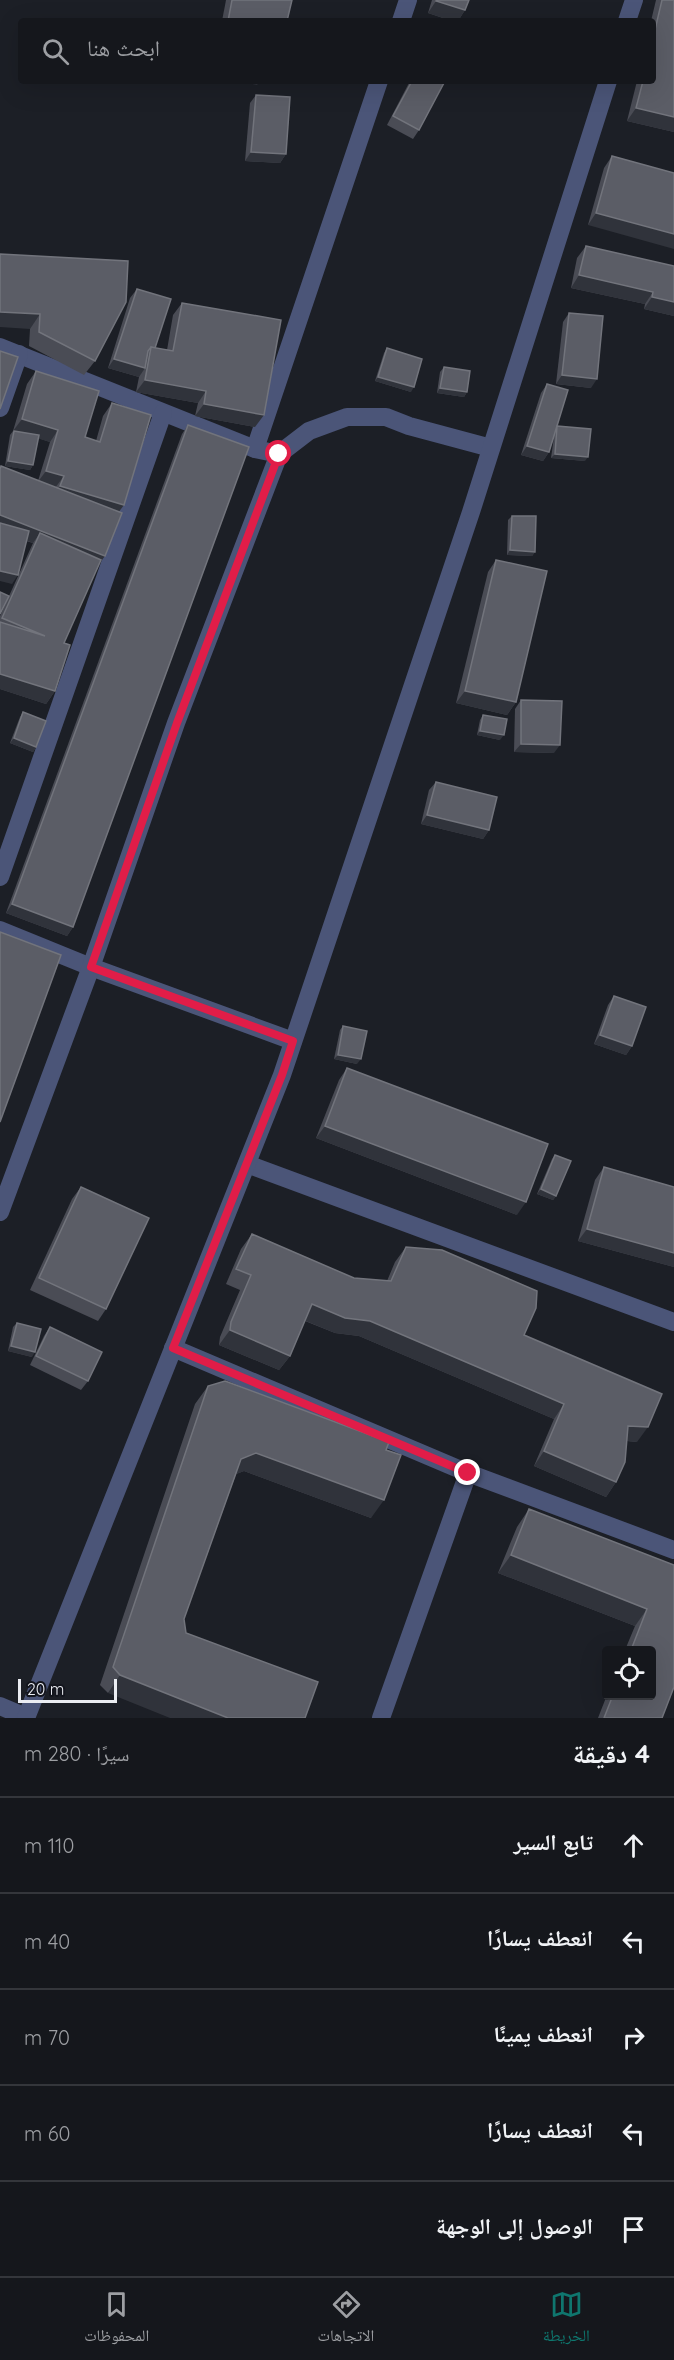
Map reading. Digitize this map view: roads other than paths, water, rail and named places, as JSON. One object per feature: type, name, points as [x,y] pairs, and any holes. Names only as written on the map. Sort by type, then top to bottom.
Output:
[{"type":"street","points":[[402,18],[408,0]]},
{"type":"street","points":[[628,18],[634,0]]},
{"type":"street","points":[[255,449],[378,84]]},
{"type":"street","points":[[0,1706],[26,1717],[282,1075],[491,448],[607,84]]},
{"type":"street","points":[[0,347],[255,449],[279,454]]},
{"type":"street","points":[[0,408],[19,354]]},
{"type":"street","points":[[0,877],[163,413]]},
{"type":"street","points":[[0,1212],[91,967],[177,723],[279,454],[309,431],[346,417],[386,417],[409,426],[491,448]]},
{"type":"street","points":[[0,930],[91,967],[293,1041]]},
{"type":"street","points":[[247,1164],[674,1322]]},
{"type":"street","points":[[173,1348],[468,1473],[674,1550]]},
{"type":"street","points":[[381,1718],[468,1473]]}]
